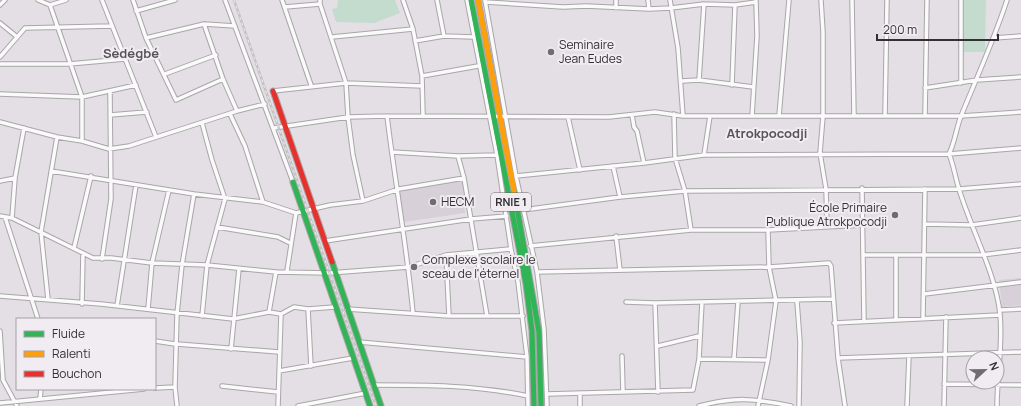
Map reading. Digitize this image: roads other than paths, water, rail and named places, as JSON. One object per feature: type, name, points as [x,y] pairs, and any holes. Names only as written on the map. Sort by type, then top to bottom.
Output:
[{"type":"main road","name":"RNIE 1","points":[[471,0],[497,117],[537,313],[540,406]]},
{"type":"main road","name":"RNIE 1","points":[[478,0],[530,315],[534,406]]},
{"type":"main road","points":[[273,91],[381,406]]},
{"type":"main road","points":[[293,182],[370,406]]},
{"type":"street","points":[[0,5],[4,0]]},
{"type":"street","points":[[38,0],[50,5],[66,0]]},
{"type":"street","points":[[102,0],[156,138]]},
{"type":"street","points":[[133,0],[146,38],[176,99],[178,100],[223,79]]},
{"type":"street","points":[[136,11],[175,0]]},
{"type":"street","points":[[225,0],[293,182]]},
{"type":"street","points":[[282,0],[311,85]]},
{"type":"street","points":[[403,0],[413,29],[414,41],[422,76],[423,115]]},
{"type":"street","points":[[436,0],[444,36]]},
{"type":"street","points":[[467,0],[478,66],[497,117],[516,176],[530,246],[537,272],[544,329],[547,406]]},
{"type":"street","points":[[585,0],[586,6]]},
{"type":"street","points":[[616,0],[616,8]]},
{"type":"street","points":[[648,0],[649,9]]},
{"type":"street","points":[[670,0],[682,81],[683,116]]},
{"type":"street","points":[[718,0],[719,5]]},
{"type":"street","points":[[779,116],[789,0]]},
{"type":"street","points":[[821,0],[823,32],[823,116],[820,154],[826,189],[828,226]]},
{"type":"street","points":[[852,0],[854,116]]},
{"type":"street","points":[[885,116],[887,0]]},
{"type":"street","points":[[924,116],[927,0]]},
{"type":"street","points":[[961,0],[961,83]]},
{"type":"street","points":[[1000,350],[1000,313],[994,286],[958,189],[954,168],[949,154],[955,140],[961,116],[977,80],[1008,0]]},
{"type":"street","points":[[528,406],[527,357],[523,316],[497,155],[497,117],[485,1],[521,2],[563,7],[586,6],[649,9],[704,4],[735,6],[756,1],[757,36],[752,116]]},
{"type":"street","points":[[285,7],[320,2],[346,83],[348,117],[353,155],[363,201]]},
{"type":"street","points":[[699,80],[704,4]]},
{"type":"street","points":[[50,5],[69,64],[82,97],[82,141]]},
{"type":"street","points":[[732,85],[735,6]]},
{"type":"street","points":[[0,23],[16,36]]},
{"type":"street","points":[[146,38],[204,24],[235,26]]},
{"type":"street","points":[[204,24],[216,55],[223,79],[237,111]]},
{"type":"street","points":[[0,57],[16,36],[26,28],[111,26]]},
{"type":"street","points":[[332,37],[413,29]]},
{"type":"street","points":[[414,41],[444,36],[473,37]]},
{"type":"street","points":[[994,38],[1021,36]]},
{"type":"street","points":[[165,74],[216,55]]},
{"type":"street","points":[[0,64],[69,64],[125,59]]},
{"type":"street","points":[[422,76],[478,66]]},
{"type":"street","points":[[925,88],[977,80],[1021,77]]},
{"type":"street","points":[[682,81],[699,80],[753,87]]},
{"type":"street","points":[[273,91],[311,85],[346,83],[422,86]]},
{"type":"street","points":[[0,94],[82,97],[136,85]]},
{"type":"street","points":[[102,259],[111,199],[109,149],[110,92]]},
{"type":"street","points":[[0,122],[57,137],[82,141],[109,149],[156,138],[237,111],[265,104]]},
{"type":"street","points":[[110,115],[147,112]]},
{"type":"street","points":[[274,128],[285,125],[348,117],[423,115],[497,117],[632,115],[655,112],[683,116],[961,116],[1021,112]]},
{"type":"street","points":[[230,114],[245,146],[263,202]]},
{"type":"street","points":[[674,114],[675,158],[685,191],[691,230]]},
{"type":"street","points":[[632,115],[644,163]]},
{"type":"street","points":[[388,116],[393,170],[399,189],[413,313]]},
{"type":"street","points":[[568,116],[580,170]]},
{"type":"street","points":[[704,155],[710,116]]},
{"type":"street","points":[[202,123],[225,199],[207,265],[202,316]]},
{"type":"street","points":[[12,218],[16,178],[24,128]]},
{"type":"street","points":[[48,299],[41,232],[57,137]]},
{"type":"street","points":[[516,176],[644,163],[704,155],[949,154],[1021,148]]},
{"type":"street","points":[[392,152],[458,156],[497,155]]},
{"type":"street","points":[[458,156],[464,178],[487,316]]},
{"type":"street","points":[[613,166],[620,197]]},
{"type":"street","points":[[51,170],[225,199],[263,202],[296,213],[330,205],[350,204],[363,201],[399,189],[464,178]]},
{"type":"street","points":[[74,248],[91,176]]},
{"type":"street","points":[[0,181],[16,178]]},
{"type":"street","points":[[523,210],[620,197],[685,191],[862,188],[958,189],[1021,184]]},
{"type":"street","points":[[117,306],[123,260],[136,185]]},
{"type":"street","points":[[862,188],[864,321]]},
{"type":"street","points":[[923,318],[925,189]]},
{"type":"street","points":[[148,309],[152,263],[169,190]]},
{"type":"street","points":[[177,406],[175,388],[177,314],[182,265],[194,194]]},
{"type":"street","points":[[286,271],[296,213]]},
{"type":"street","points":[[0,216],[12,218],[93,258],[111,258],[182,265],[207,265],[276,272],[335,272],[409,267],[446,255],[511,249]]},
{"type":"street","points":[[325,241],[471,219],[507,216]]},
{"type":"street","points":[[5,217],[38,318]]},
{"type":"street","points":[[925,224],[972,225],[1021,218]]},
{"type":"street","points":[[530,246],[616,236],[691,230],[768,230],[862,225]]},
{"type":"street","points":[[217,226],[278,237],[290,243]]},
{"type":"street","points":[[758,406],[768,360],[776,300],[770,267],[768,230]]},
{"type":"street","points":[[616,236],[620,270]]},
{"type":"street","points":[[863,255],[982,255],[1021,250]]},
{"type":"street","points":[[82,304],[83,253]]},
{"type":"street","points":[[446,255],[449,316]]},
{"type":"street","points":[[896,256],[896,320]]},
{"type":"street","points":[[537,272],[770,267],[829,263],[831,266],[834,323],[845,406]]},
{"type":"street","points":[[231,349],[239,269]]},
{"type":"street","points":[[269,312],[276,272]]},
{"type":"street","points":[[924,294],[1021,282]]},
{"type":"street","points":[[0,296],[48,299],[82,304],[148,309],[177,314],[233,319],[269,312],[281,314],[294,306],[308,309],[335,307]]},
{"type":"street","points":[[626,302],[738,302],[832,299]]},
{"type":"street","points":[[797,301],[800,349],[799,406]]},
{"type":"street","points":[[547,394],[693,390],[699,359],[699,336],[702,302]]},
{"type":"street","points":[[734,358],[738,302]]},
{"type":"street","points":[[655,303],[658,346],[658,392]]},
{"type":"street","points":[[308,309],[310,366]]},
{"type":"street","points":[[347,309],[449,316],[523,316]]},
{"type":"street","points":[[834,323],[946,318],[1000,313],[1021,309]]},
{"type":"street","points":[[278,406],[281,314]]},
{"type":"street","points":[[944,406],[946,318]]},
{"type":"street","points":[[0,331],[2,379],[16,404]]},
{"type":"street","points":[[658,346],[699,336]]},
{"type":"street","points":[[156,341],[231,349],[279,352]]},
{"type":"street","points":[[358,342],[527,357]]},
{"type":"street","points":[[1005,353],[1021,352]]},
{"type":"street","points":[[838,358],[965,353]]},
{"type":"street","points":[[622,356],[623,392]]},
{"type":"street","points":[[907,406],[909,356]]},
{"type":"street","points":[[279,371],[353,358]]},
{"type":"street","points":[[699,359],[734,358],[768,360]]},
{"type":"street","points":[[944,384],[965,383]]},
{"type":"street","points":[[373,384],[479,388],[528,396]]},
{"type":"street","points":[[1005,385],[1021,385]]},
{"type":"street","points":[[222,386],[278,392]]},
{"type":"street","points":[[156,388],[175,388]]},
{"type":"street","points":[[40,399],[41,390]]},
{"type":"street","points":[[82,390],[82,395]]},
{"type":"street","points":[[0,403],[16,404],[40,399],[115,390]]},
{"type":"street","points":[[997,390],[997,406]]},
{"type":"street","points":[[298,406],[366,393]]},
{"type":"street","points":[[580,393],[580,406]]},
{"type":"street","points":[[699,406],[719,401],[759,399],[791,406]]},
{"type":"street","points":[[719,401],[719,406]]},
{"type":"railway","points":[[234,0],[376,406]]},
{"type":"place","name":"Seminaire Jean Eudes","points":[[551,52]]},
{"type":"place","name":"HECM","points":[[433,202]]},
{"type":"place","name":"École Primaire Publique Atrokpocodji","points":[[895,215]]},
{"type":"place","name":"Complexe scolaire le sceau de l'éternel","points":[[414,267]]},
{"type":"district","name":"Sèdégbé","points":[[131,53]]},
{"type":"district","name":"Atrokpocodji","points":[[767,133]]}]
